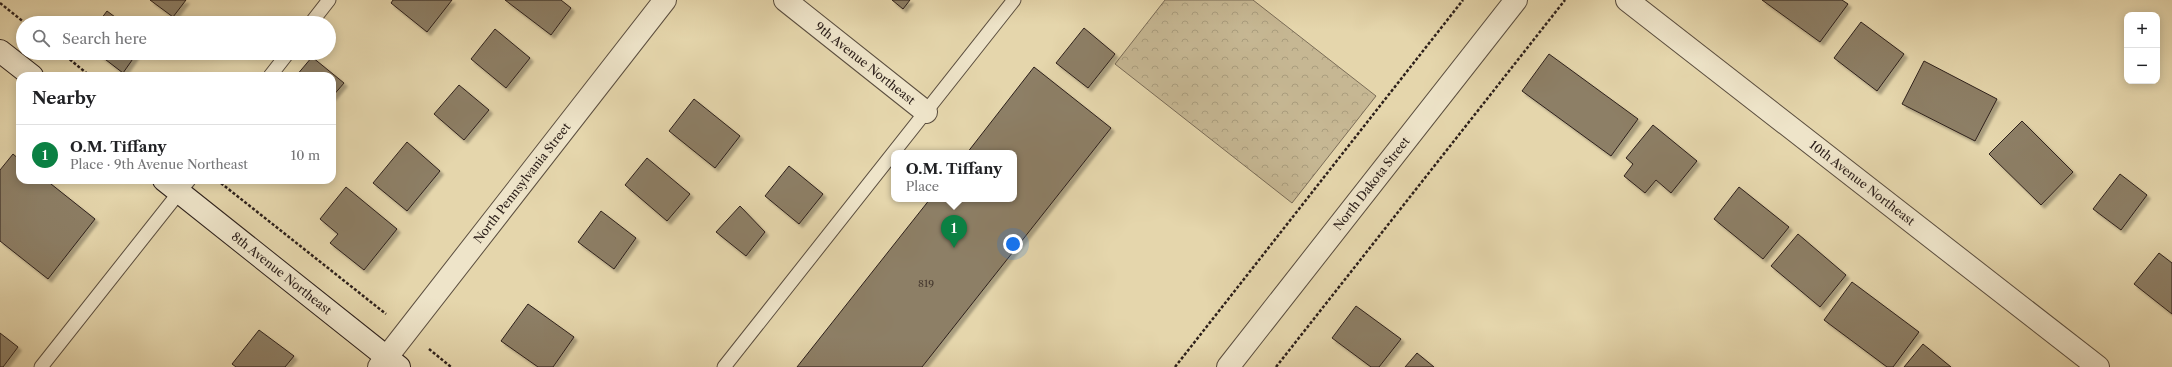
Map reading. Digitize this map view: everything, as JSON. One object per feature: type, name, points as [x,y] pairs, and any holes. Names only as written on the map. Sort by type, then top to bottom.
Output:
[{"type":"street","name":"North Pennsylvania Street","points":[[388,364],[407,331],[666,0]]},
{"type":"street","name":"9th Avenue Northeast","points":[[785,0],[926,112]]},
{"type":"street","name":"North Dakota Street","points":[[1232,365],[1516,0]]},
{"type":"street","name":"10th Avenue Northeast","points":[[1626,0],[2098,367]]},
{"type":"street","points":[[0,51],[27,72]]},
{"type":"street","name":"8th Avenue Northeast","points":[[177,184],[388,364]]},
{"type":"lane","points":[[316,16],[329,0]]},
{"type":"lane","points":[[896,150],[1014,0]]},
{"type":"lane","points":[[273,72],[283,60]]},
{"type":"lane","points":[[724,367],[891,156]]},
{"type":"lane","points":[[41,367],[177,184]]},
{"type":"path","points":[[1175,367],[1463,0]]},
{"type":"path","points":[[1276,367],[1565,0]]},
{"type":"path","points":[[0,3],[16,16]]},
{"type":"path","points":[[71,60],[85,72]]},
{"type":"path","points":[[222,184],[451,367]]},
{"type":"green space","points":[[1165,0],[1253,0],[1376,96],[1292,203],[1115,64]]},
{"type":"building","points":[[150,0],[186,0],[174,16]]},
{"type":"building","points":[[393,0],[452,0],[427,32],[391,3]]},
{"type":"building","points":[[505,0],[561,0],[571,8],[551,35]]},
{"type":"building","points":[[892,0],[910,0],[903,9]]},
{"type":"building","points":[[1762,0],[1842,0],[1848,4],[1820,42]]},
{"type":"building","points":[[107,11],[114,16],[103,16]]},
{"type":"building","points":[[1861,22],[1904,54],[1877,91],[1834,58]]},
{"type":"building","points":[[1084,28],[1115,54],[1088,88],[1056,63]]},
{"type":"building","points":[[495,29],[530,58],[506,88],[471,59]]},
{"type":"building","points":[[1549,54],[1638,119],[1611,156],[1522,91]]},
{"type":"building","points":[[106,60],[132,60],[124,72]]},
{"type":"building","points":[[309,60],[316,60],[330,72],[299,72]]},
{"type":"building","points":[[1924,61],[1997,99],[1975,141],[1902,104]]},
{"type":"building","points":[[1034,67],[1111,128],[922,367],[797,367],[928,202],[1017,202],[1017,150],[969,150]]},
{"type":"building","points":[[336,76],[344,83],[336,92]]},
{"type":"building","points":[[459,85],[489,110],[464,140],[434,114]]},
{"type":"building","points":[[694,99],[740,136],[715,168],[669,131]]},
{"type":"building","points":[[2022,121],[2073,172],[2041,205],[1989,154]]},
{"type":"building","points":[[1653,125],[1697,161],[1671,193],[1656,180],[1645,193],[1624,176],[1633,164],[1626,158]]},
{"type":"building","points":[[407,142],[440,171],[407,211],[373,183]]},
{"type":"building","points":[[13,154],[16,157],[16,184],[51,184],[95,219],[48,279],[0,241],[0,170]]},
{"type":"building","points":[[647,158],[690,194],[667,221],[625,185]]},
{"type":"building","points":[[789,166],[823,194],[799,224],[765,196]]},
{"type":"building","points":[[2120,174],[2147,195],[2121,230],[2093,209]]},
{"type":"building","points":[[346,187],[397,229],[364,270],[330,243],[338,234],[320,219]]},
{"type":"building","points":[[1739,187],[1789,227],[1763,259],[1714,219]]},
{"type":"building","points":[[740,206],[765,232],[746,256],[716,232]]},
{"type":"building","points":[[601,211],[636,238],[614,269],[578,242]]},
{"type":"building","points":[[1798,234],[1846,275],[1820,307],[1771,266]]},
{"type":"building","points":[[2159,253],[2172,263],[2172,314],[2134,284]]},
{"type":"building","points":[[1852,282],[1919,332],[1893,367],[1887,367],[1824,320]]},
{"type":"building","points":[[528,304],[574,337],[553,367],[538,367],[501,341]]},
{"type":"building","points":[[1356,306],[1401,339],[1379,367],[1371,367],[1332,338]]},
{"type":"building","points":[[259,330],[294,356],[285,367],[236,367],[232,364]]},
{"type":"building","points":[[0,333],[18,347],[3,367],[0,367]]},
{"type":"building","points":[[1923,344],[1951,367],[1904,367]]},
{"type":"building","points":[[1417,353],[1434,367],[1405,367]]},
{"type":"place","name":"O.M. Tiffany","points":[[954,248]]}]
